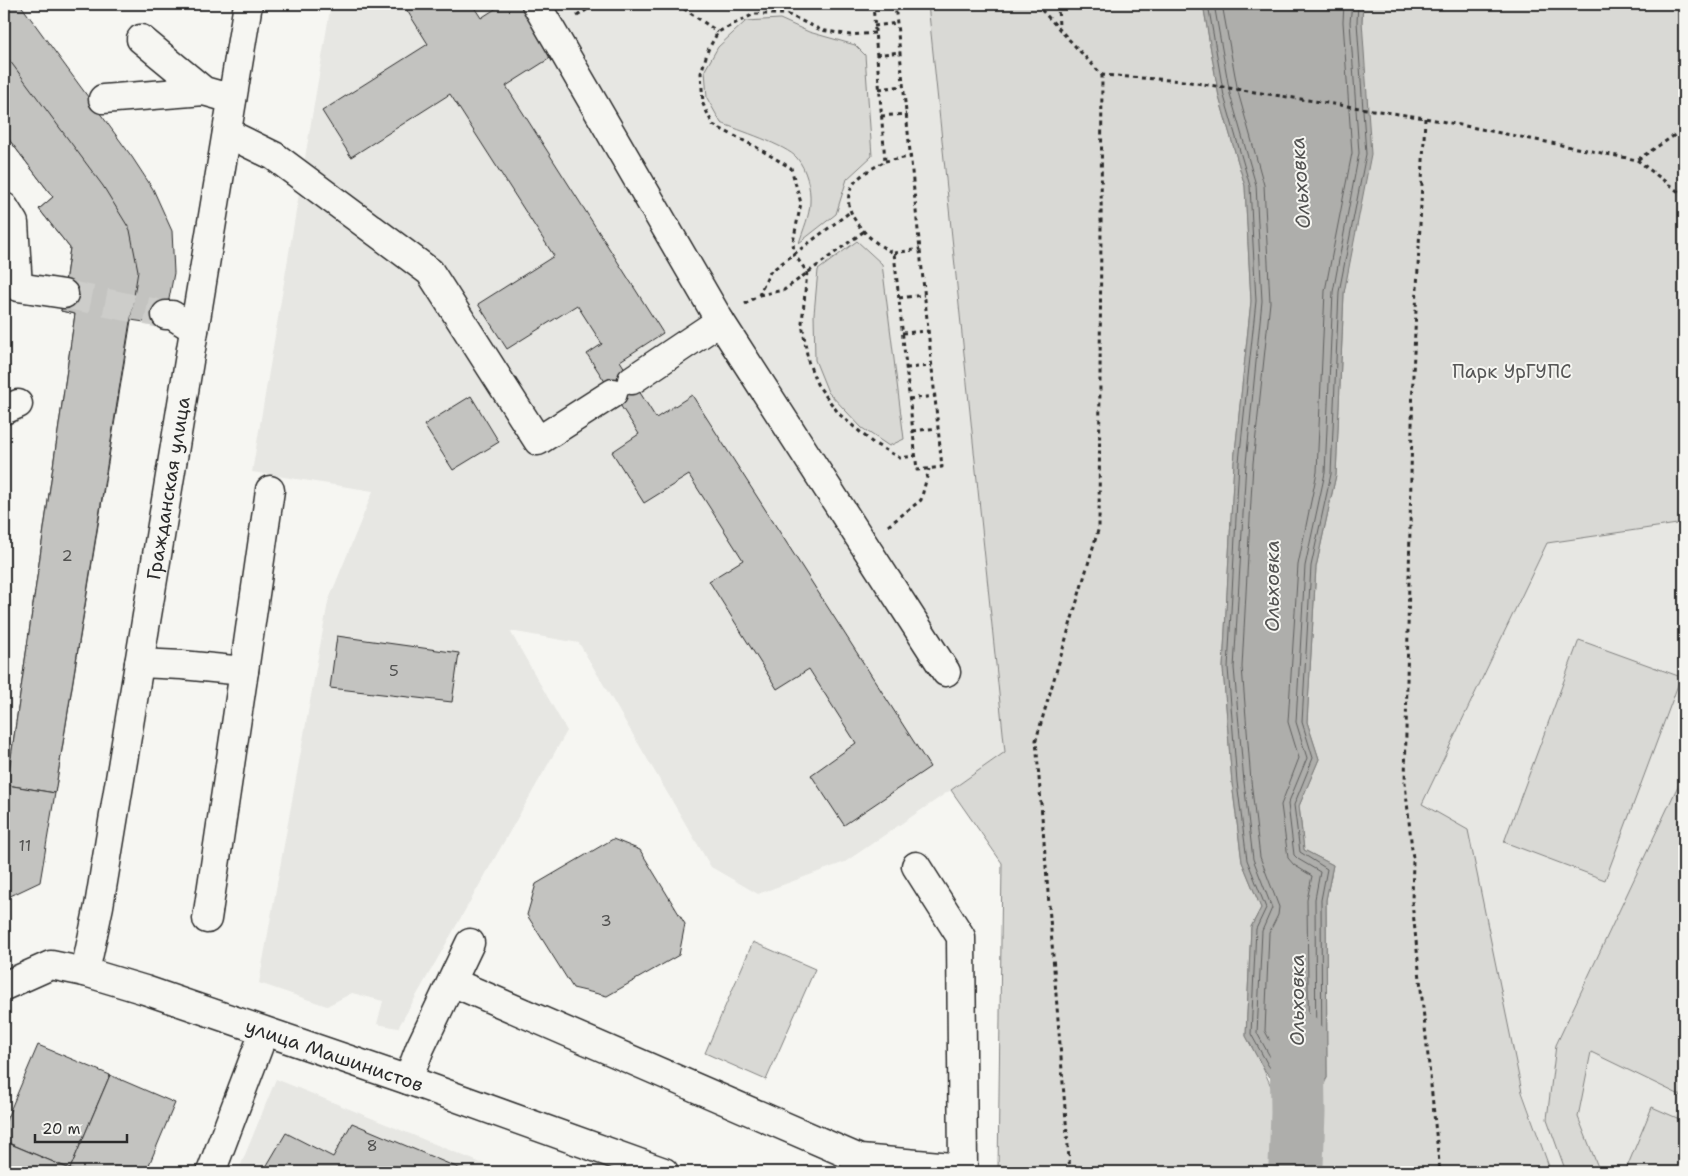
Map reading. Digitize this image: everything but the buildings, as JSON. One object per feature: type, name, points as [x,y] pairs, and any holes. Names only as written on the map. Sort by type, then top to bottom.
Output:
[{"type":"street","name":"Гражданская улица","points":[[85,972],[99,906],[248,4]]},
{"type":"street","points":[[536,4],[720,321],[946,672]]},
{"type":"street","points":[[141,38],[204,91]]},
{"type":"street","points":[[103,98],[204,91],[232,99]]},
{"type":"street","points":[[227,134],[274,156],[430,272],[538,441],[720,321]]},
{"type":"street","points":[[4,207],[14,223],[18,288],[64,294]]},
{"type":"street","points":[[166,315],[172,315],[194,329]]},
{"type":"street","points":[[207,919],[270,490]]},
{"type":"street","points":[[139,663],[244,671]]},
{"type":"street","points":[[452,982],[860,1159],[964,1170],[961,936],[916,866]]},
{"type":"street","points":[[408,1080],[420,1048],[470,943]]},
{"type":"street","name":"улица Машинистов","points":[[4,986],[51,965],[85,972],[145,990],[408,1080],[664,1172]]},
{"type":"street","points":[[211,1172],[264,1032]]},
{"type":"path","points":[[676,4],[718,32]]},
{"type":"path","points":[[873,4],[885,161]]},
{"type":"path","points":[[894,253],[917,470],[942,467],[895,4]]},
{"type":"path","points":[[1036,4],[1102,75],[1183,81],[1394,113],[1637,160],[1684,196]]},
{"type":"path","points":[[1058,4],[1059,29]]},
{"type":"path","points":[[875,34],[850,35],[822,30],[787,14],[754,14],[718,32],[708,50],[701,73],[702,104],[713,125],[791,168],[801,203],[793,242],[794,254],[808,272],[802,323],[808,361],[817,384],[839,414],[872,443],[900,458],[915,456]]},
{"type":"path","points":[[874,26],[897,23]]},
{"type":"path","points":[[876,56],[900,52]]},
{"type":"path","points":[[1070,1172],[1036,740],[1099,527],[1102,75]]},
{"type":"path","points":[[879,89],[904,86]]},
{"type":"path","points":[[881,116],[906,114]]},
{"type":"path","points":[[1425,118],[1413,374],[1405,783],[1412,859],[1412,902],[1440,1172]]},
{"type":"path","points":[[1637,160],[1684,129]]},
{"type":"path","points":[[1678,134],[1684,135]]},
{"type":"path","points":[[910,157],[885,161],[860,176],[849,192],[850,212],[863,232],[883,248],[894,253],[920,249]]},
{"type":"path","points":[[759,295],[770,272],[850,212]]},
{"type":"path","points":[[720,321],[759,295],[784,290],[863,232]]},
{"type":"path","points":[[899,298],[924,294]]},
{"type":"path","points":[[902,333],[928,331]]},
{"type":"path","points":[[906,368],[932,366]]},
{"type":"path","points":[[909,399],[935,396]]},
{"type":"path","points":[[913,431],[938,428]]},
{"type":"path","points":[[887,527],[921,500],[929,468]]},
{"type":"shaded area","points":[[331,4],[928,4],[1005,753],[845,862],[758,894],[711,867],[579,643],[510,631],[567,731],[398,1028],[377,1024],[383,1001],[352,993],[327,1006],[259,983],[328,602],[373,491],[252,472]]},
{"type":"shaded area","points":[[1684,523],[1684,1172],[1551,1172],[1422,804],[1547,543]]},
{"type":"shaded area","points":[[276,1079],[503,1172],[238,1172]]},
{"type":"green space","points":[[928,4],[1203,4],[1219,97],[1245,186],[1251,301],[1234,462],[1223,668],[1232,783],[1242,862],[1261,908],[1251,927],[1246,1036],[1263,1068],[1283,1114],[1282,1172],[998,1172],[1002,863],[951,790],[1005,752]]},
{"type":"green space","name":"Парк УрГУПС","points":[[1363,4],[1684,4],[1684,523],[1547,543],[1422,804],[1468,830],[1522,1092],[1551,1172],[1308,1172],[1308,1117],[1327,1078],[1326,900],[1333,865],[1304,850],[1299,806],[1319,759],[1307,722],[1316,567],[1336,475],[1344,293]]},
{"type":"green space","points":[[780,19],[809,32],[855,45],[865,55],[872,156],[847,179],[836,214],[799,243],[810,207],[809,185],[800,162],[783,148],[721,123],[707,98],[705,70],[718,47],[746,21]]},
{"type":"green space","points":[[857,241],[882,264],[904,439],[889,446],[862,428],[828,392],[815,360],[814,314],[818,270]]},
{"type":"green space","points":[[1579,640],[1681,677],[1605,880],[1504,842]]},
{"type":"green space","points":[[1684,773],[1684,1097],[1591,1052],[1578,1117],[1598,1167],[1603,1172],[1566,1172],[1547,1119],[1556,1045]]},
{"type":"green space","points":[[753,942],[815,969],[766,1080],[705,1053]]},
{"type":"green space","points":[[1652,1107],[1684,1121],[1684,1172],[1625,1172]]},
{"type":"water","points":[[1203,4],[1363,4],[1362,21],[1371,154],[1344,293],[1336,475],[1316,567],[1307,722],[1319,759],[1299,806],[1304,850],[1333,865],[1326,900],[1327,1078],[1298,1113],[1263,1068],[1246,1036],[1251,927],[1261,908],[1242,862],[1232,783],[1223,668],[1234,462],[1251,301],[1245,186],[1219,97]]},
{"type":"waterway","name":"Ольховка","points":[[1296,1165],[1298,1113],[1297,1038]]},
{"type":"tunnel","points":[[64,294],[166,315]]}]
